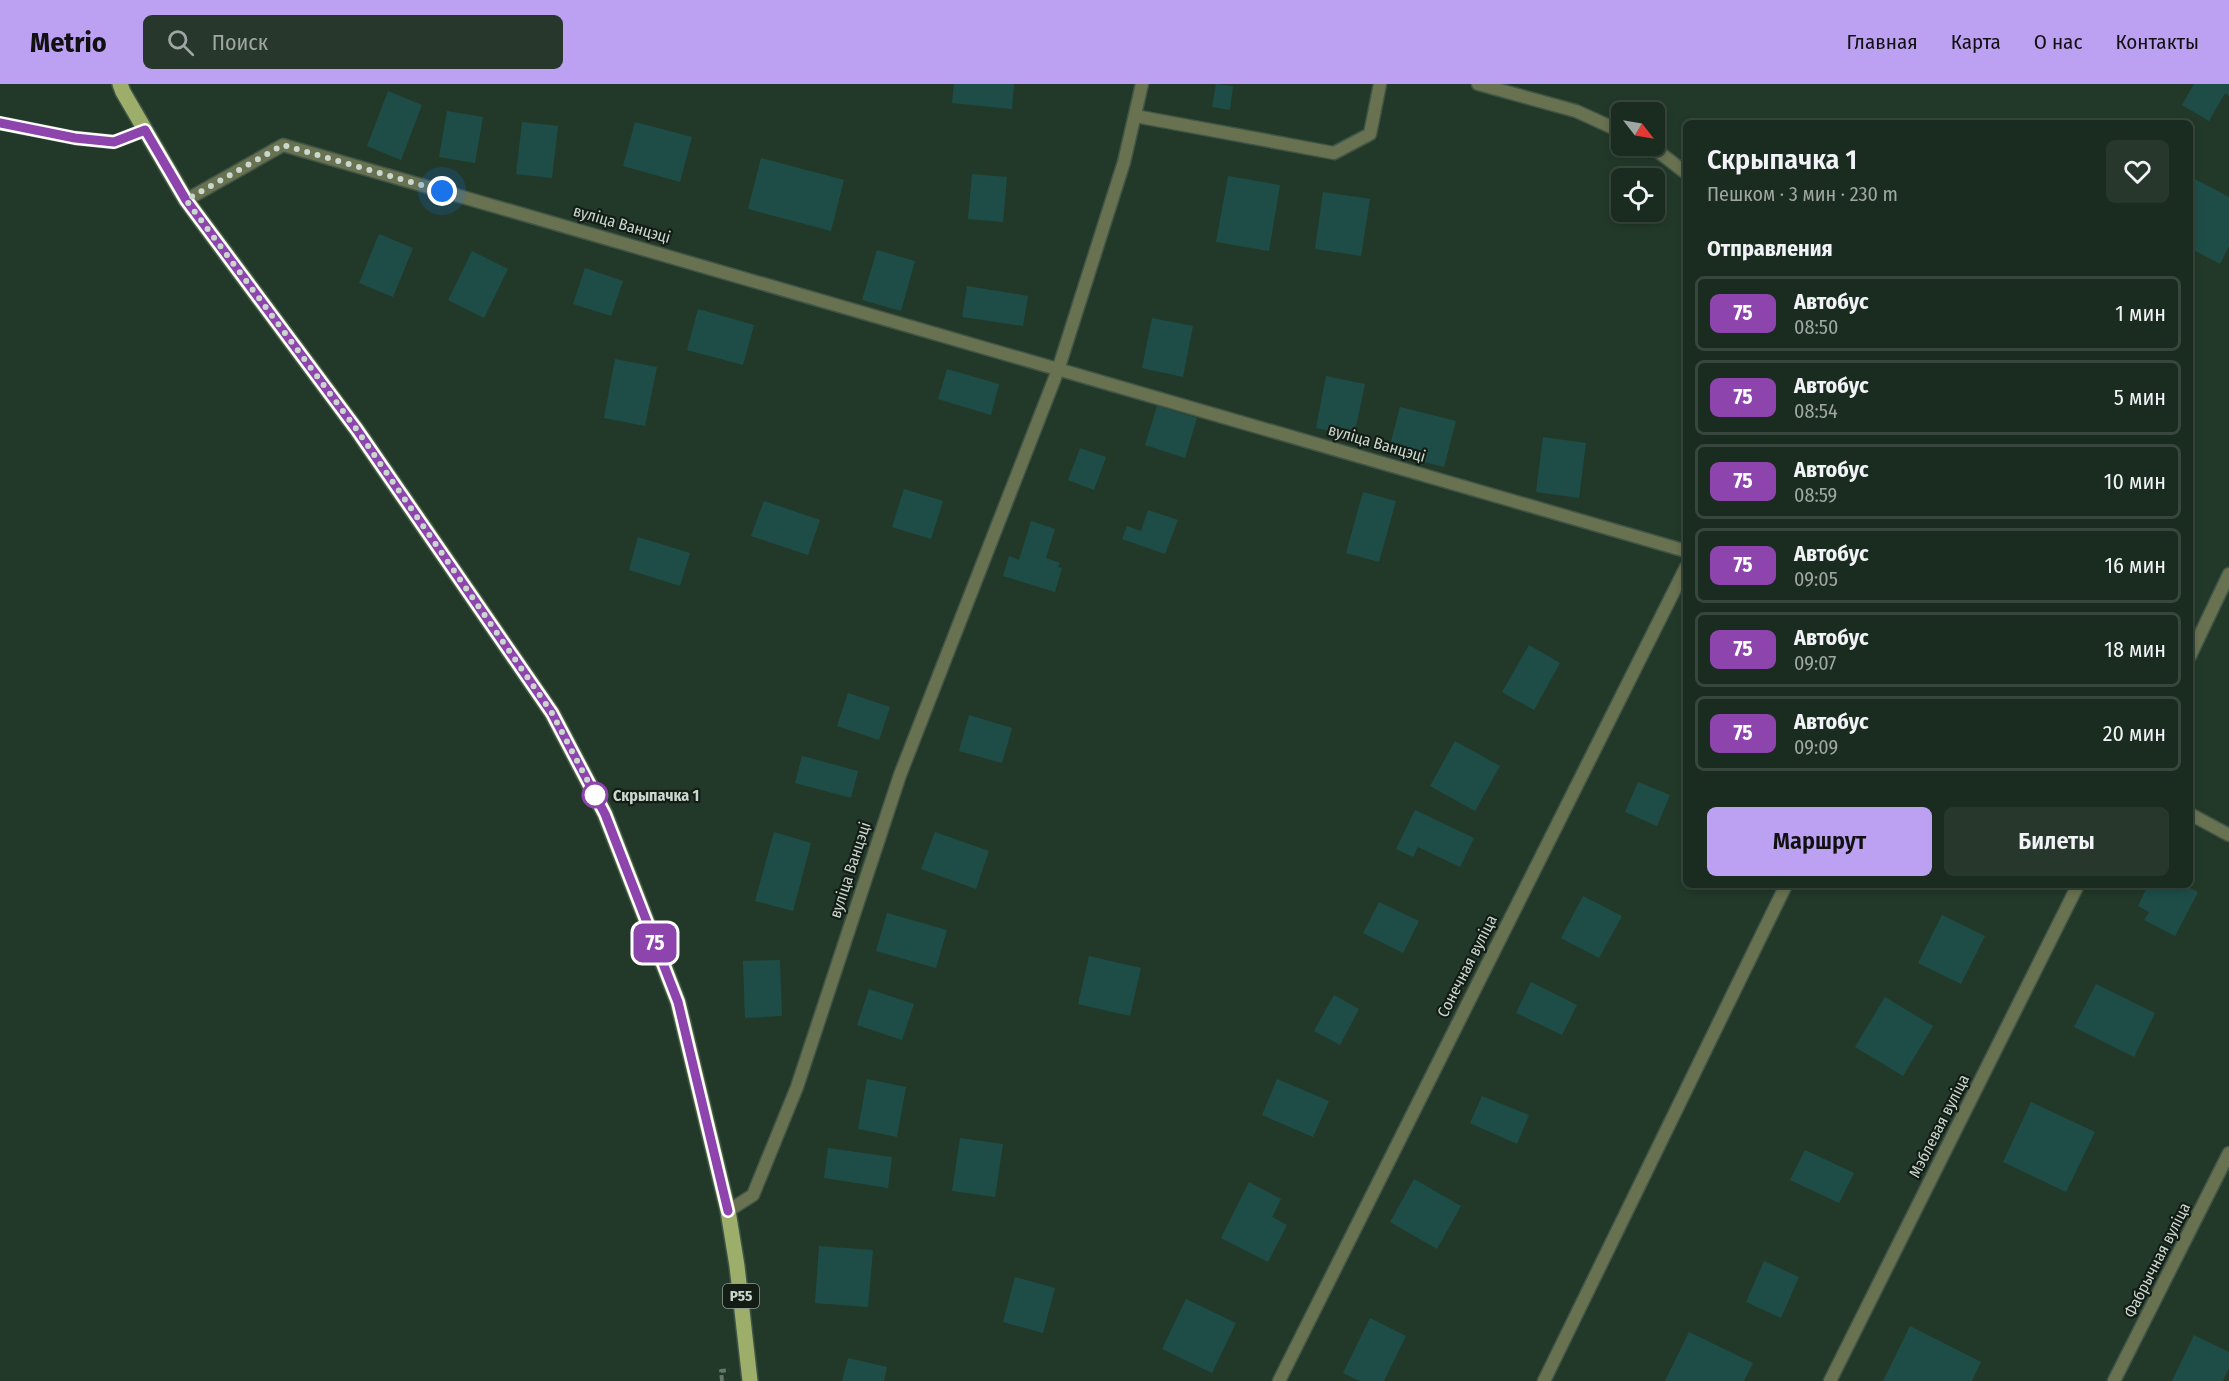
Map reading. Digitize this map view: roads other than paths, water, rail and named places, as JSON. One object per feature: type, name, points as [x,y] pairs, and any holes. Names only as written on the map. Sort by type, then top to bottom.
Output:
[{"type":"main road","name":"Р55","points":[[120,84],[186,200],[357,430],[552,713],[605,814],[678,1002],[728,1211],[737,1266],[750,1381]]},
{"type":"street","name":"вуліца Ванцэці","points":[[728,1211],[753,1195],[797,1087],[900,775],[1058,370],[1125,162],[1142,84]]},
{"type":"street","points":[[1135,116],[1334,153],[1370,134],[1380,84]]},
{"type":"street","points":[[1478,84],[1576,111],[1611,127]]},
{"type":"street","points":[[0,123],[75,138],[114,142],[145,130]]},
{"type":"street","name":"вуліца Ванцэці","points":[[186,200],[283,145],[1683,549]]},
{"type":"street","points":[[1664,156],[1683,171]]},
{"type":"street","name":"Сонечная вуліца","points":[[1279,1381],[1683,573]]},
{"type":"street","points":[[2193,650],[2229,574]]},
{"type":"street","points":[[2193,816],[2229,835]]},
{"type":"street","points":[[1544,1381],[1785,888]]},
{"type":"street","name":"Мэблевая вуліца","points":[[1830,1381],[2076,888]]},
{"type":"street","name":"Фабрычная вуліца","points":[[2114,1381],[2229,1153]]},
{"type":"place","name":"Скрыпачка 1","points":[[595,795]]}]
